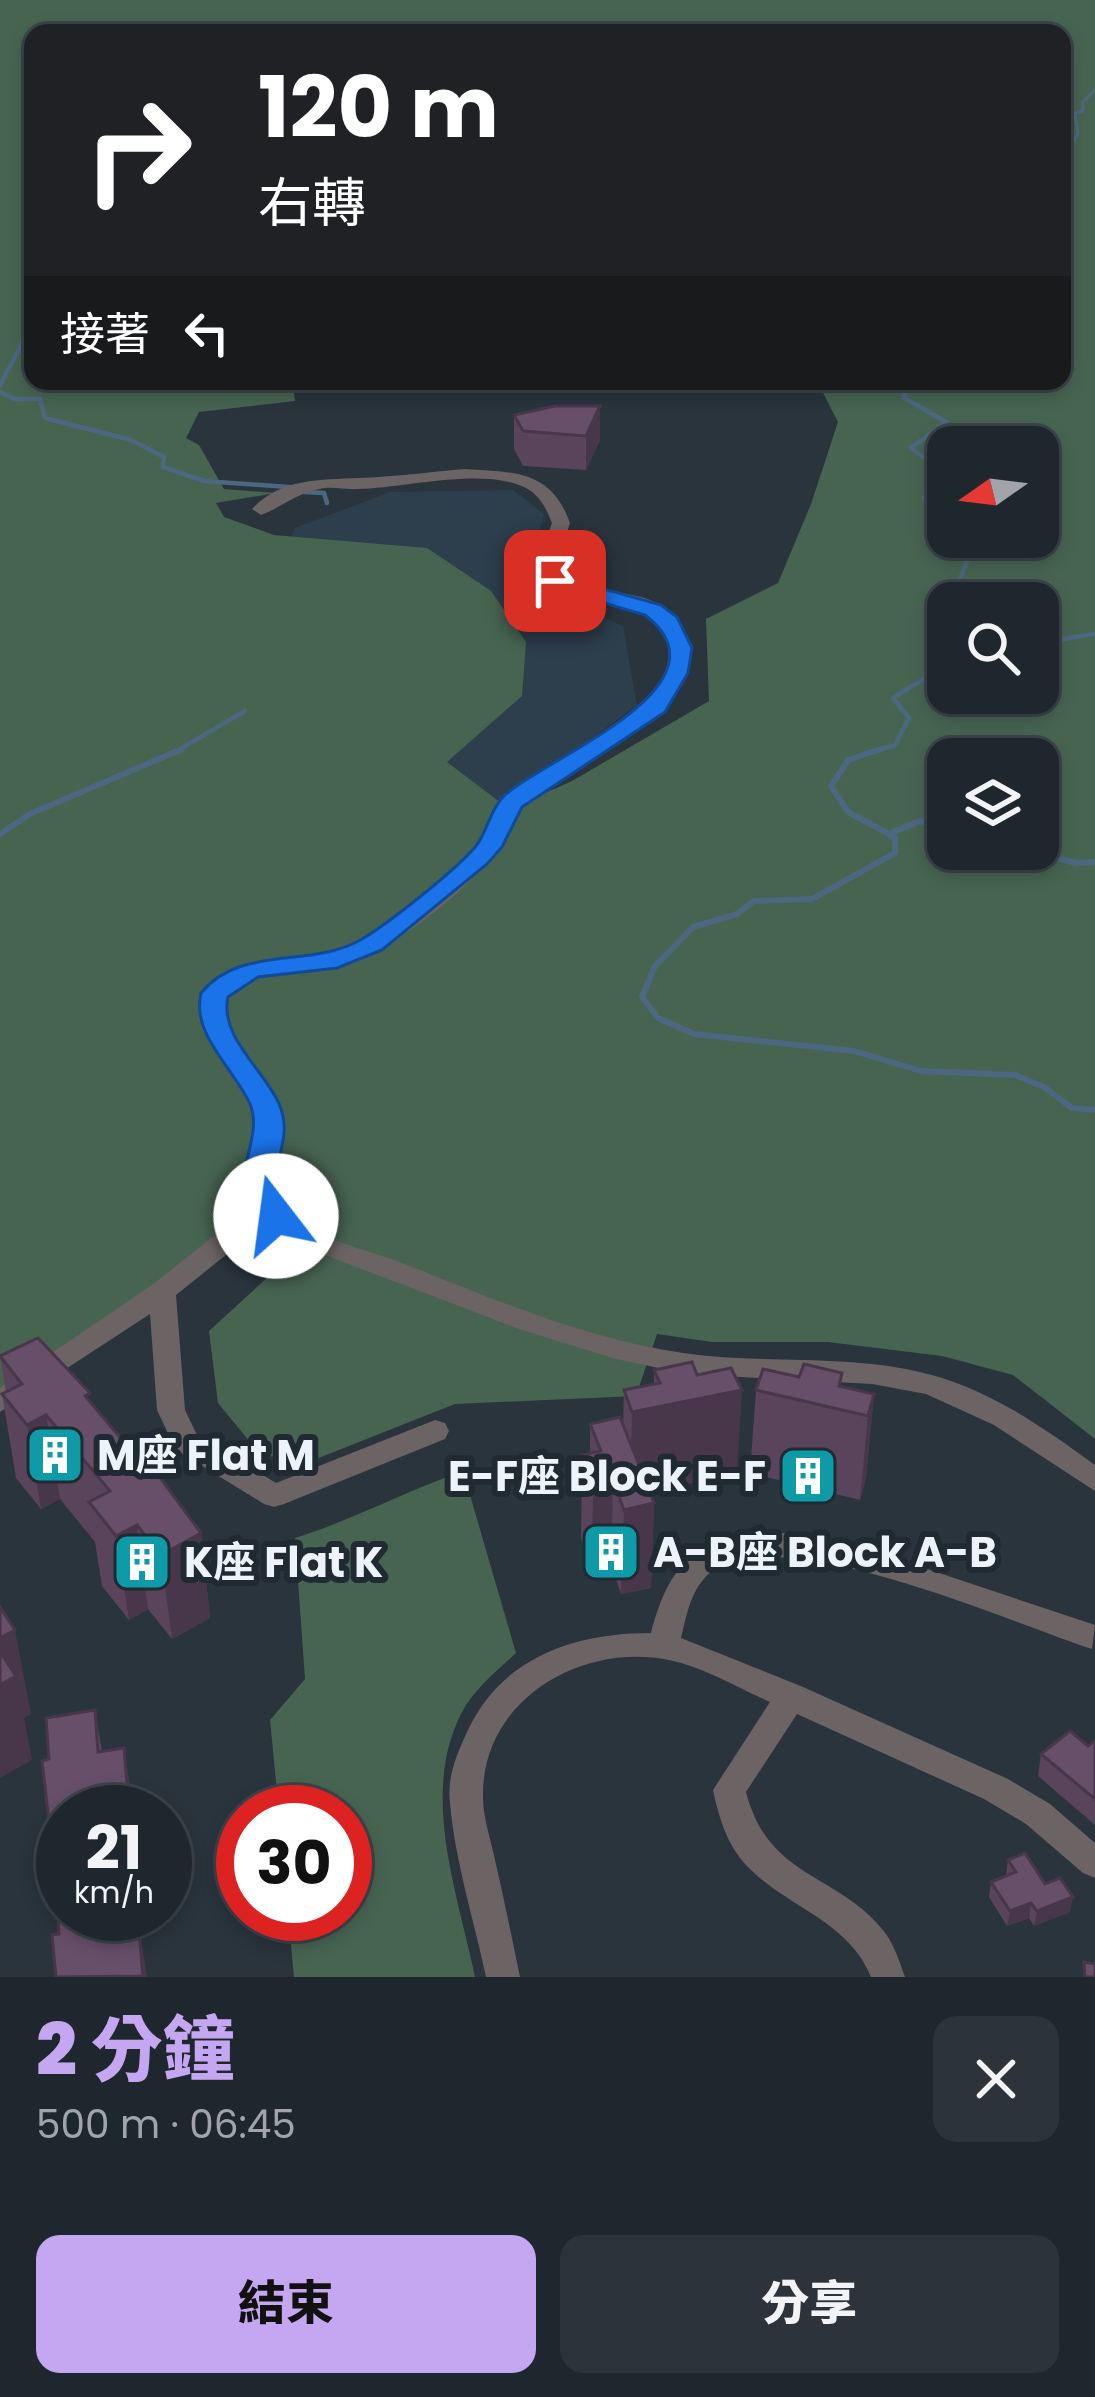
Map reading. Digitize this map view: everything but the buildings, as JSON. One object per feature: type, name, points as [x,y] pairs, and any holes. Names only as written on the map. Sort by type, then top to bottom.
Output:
[{"type":"street","points":[[261,509],[279,495],[322,482],[487,474],[532,484],[552,500],[560,523],[545,570],[555,581],[653,610],[669,622],[680,648],[676,673],[657,707],[511,802],[478,859],[373,944],[337,960],[251,970],[215,993],[211,1009],[217,1028],[266,1107],[268,1132],[260,1180],[268,1208],[294,1230],[326,1245],[627,1352],[692,1365],[878,1375],[941,1388],[1016,1423],[1095,1480]]},
{"type":"street","points":[[0,1402],[162,1292],[268,1208]]},
{"type":"street","points":[[162,1292],[171,1410],[186,1442],[274,1496],[435,1431]]},
{"type":"street","points":[[663,1646],[671,1602],[696,1569],[735,1549],[784,1540],[841,1551],[1092,1637]]},
{"type":"street","points":[[503,1977],[466,1802],[468,1766],[476,1740],[492,1712],[516,1686],[556,1660],[608,1646],[663,1646],[792,1696],[1022,1803],[1095,1863]]},
{"type":"street","points":[[792,1696],[728,1790],[733,1823],[787,1882],[856,1924],[875,1944],[888,1977]]},
{"type":"shaded area","points":[[513,490],[544,514],[528,583],[623,626],[637,705],[496,810],[414,774],[289,543],[295,528],[390,492]]},
{"type":"green space","points":[[0,0],[1095,0],[1095,1439],[1013,1375],[942,1356],[828,1342],[712,1342],[657,1334],[636,1396],[455,1404],[306,1463],[260,1454],[218,1403],[209,1331],[292,1255],[249,1222],[0,1393]],"holes":[[[24,24],[1071,24],[1071,390],[822,390],[838,422],[778,583],[706,619],[709,701],[572,781],[509,809],[447,762],[522,696],[526,642],[491,591],[427,548],[274,535],[224,517],[216,503],[276,493],[224,489],[199,445],[186,438],[199,412],[295,401],[293,390],[24,390]]]},
{"type":"green space","points":[[463,1471],[516,1653],[466,1705],[449,1745],[444,1778],[446,1845],[475,1977],[294,1977],[291,1941],[372,1941],[372,1785],[276,1785],[270,1720],[305,1679],[295,1538]]},
{"type":"waterway","points":[[1071,145],[1078,134],[1075,113],[1083,111],[1083,102],[1095,90]]},
{"type":"waterway","points":[[0,385],[24,339]]},
{"type":"waterway","points":[[908,390],[903,397],[946,422],[941,426]]},
{"type":"waterway","points":[[0,392],[14,399],[40,399],[45,418],[131,440],[164,457],[163,467],[204,481],[289,487]]},
{"type":"waterway","points":[[927,436],[911,448],[927,460]]},
{"type":"waterway","points":[[304,492],[324,493],[327,503]]},
{"type":"waterway","points":[[927,493],[927,501]]},
{"type":"waterway","points":[[959,582],[968,558]]},
{"type":"waterway","points":[[1059,640],[1095,634]]},
{"type":"waterway","points":[[872,752],[895,745],[909,718],[893,698],[927,677]]},
{"type":"waterway","points":[[175,752],[245,711]]},
{"type":"waterway","points":[[175,752],[182,749]]},
{"type":"waterway","points":[[872,752],[881,749]]},
{"type":"waterway","points":[[0,834],[30,814],[175,752]]},
{"type":"waterway","points":[[872,752],[848,760],[831,786],[848,812],[895,837],[895,853],[812,899],[754,901],[737,914],[693,927],[655,966],[642,997],[658,1018],[694,1034],[854,1051],[921,1071],[1015,1075],[1044,1087],[1072,1108],[1095,1110]]},
{"type":"waterway","points":[[891,833],[920,821],[927,823]]},
{"type":"waterway","points":[[1059,859],[1095,862]]},
{"type":"place","name":"M座 Flat M","points":[[55,1455]]},
{"type":"place","name":"E-F座 Block E-F","points":[[808,1476]]},
{"type":"place","name":"A-B座 Block A-B","points":[[611,1552]]},
{"type":"place","name":"K座 Flat K","points":[[142,1562]]},
{"type":"route","points":[[276,1216],[268,1208],[260,1180],[268,1132],[266,1107],[217,1028],[211,1009],[215,993],[251,970],[325,963],[373,944],[478,859],[511,802],[657,707],[676,673],[680,648],[669,622],[653,610],[555,581]]}]
